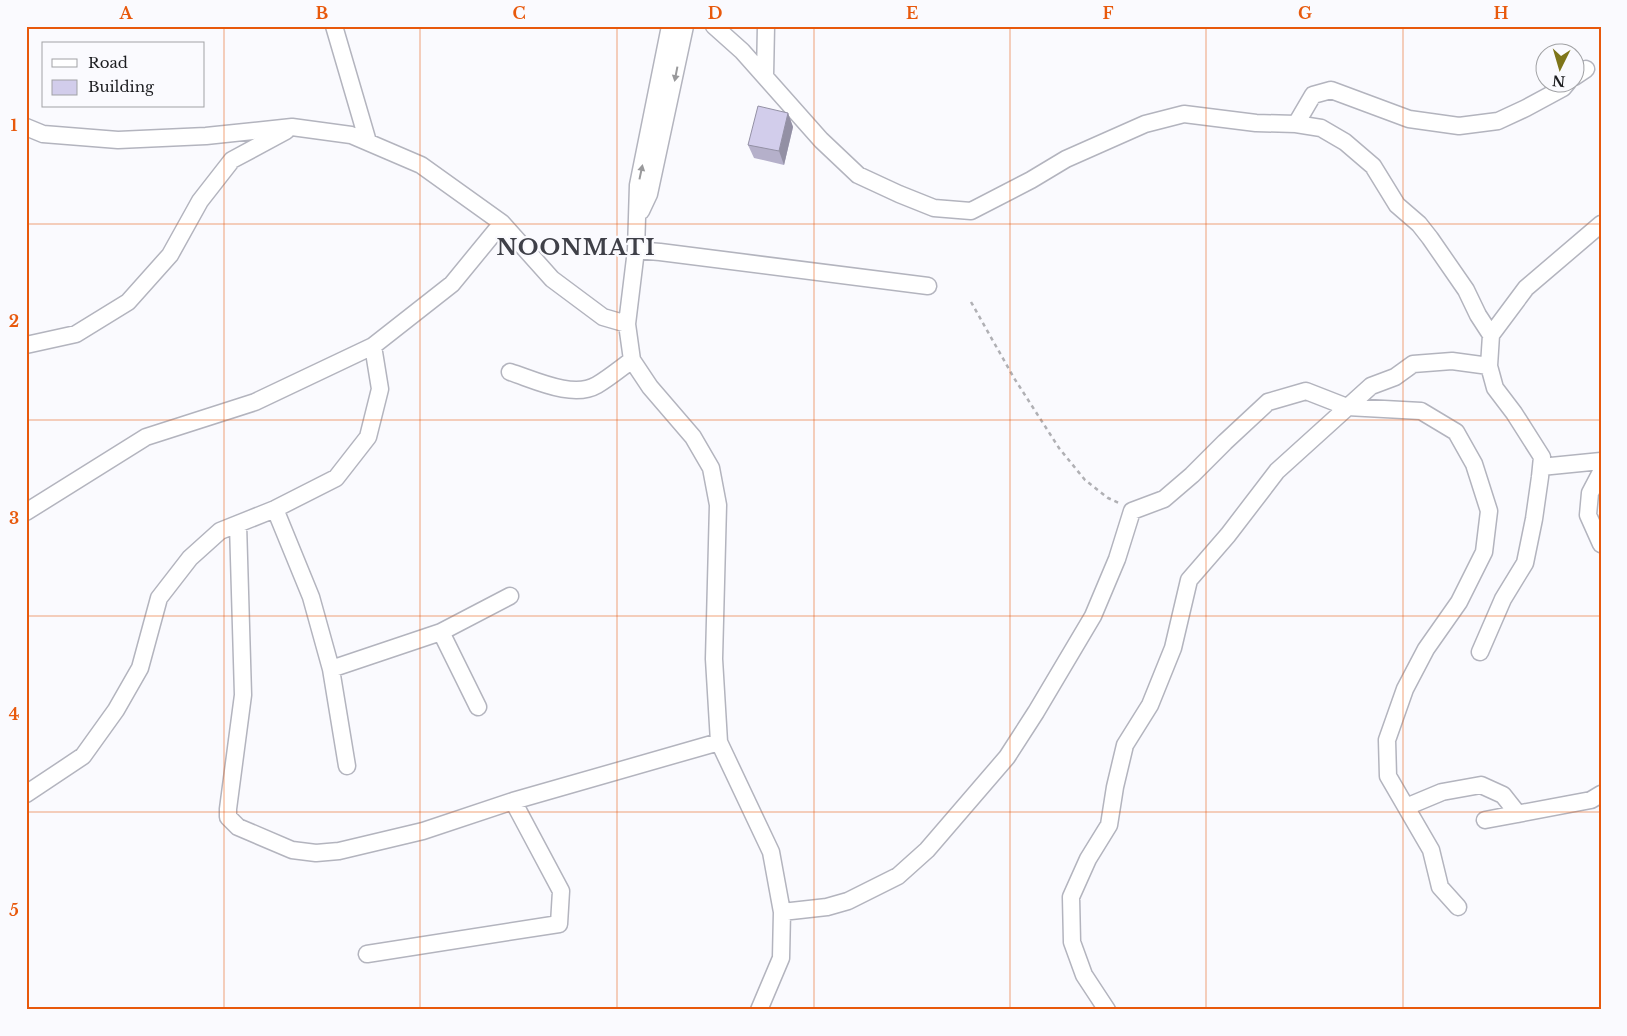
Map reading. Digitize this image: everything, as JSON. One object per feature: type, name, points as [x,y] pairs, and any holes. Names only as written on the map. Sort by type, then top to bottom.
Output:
[{"type":"street","points":[[334,26],[368,142]]},
{"type":"street","points":[[670,26],[638,185],[636,250],[626,324],[632,360],[650,387],[693,437],[711,468],[718,504],[714,659],[719,742],[771,852],[782,912],[780,958],[759,1010]]},
{"type":"street","points":[[637,220],[648,194],[685,26]]},
{"type":"street","points":[[714,26],[742,51],[821,140],[858,175],[934,208],[971,211],[1081,152],[1145,124],[1184,114],[1256,123],[1296,124],[1321,128],[1345,142],[1373,166],[1397,204],[1419,224],[1430,238],[1466,290],[1491,336]]},
{"type":"street","points":[[765,76],[766,26]]},
{"type":"street","points":[[1296,124],[1313,95],[1331,90],[1409,119],[1459,126],[1498,121],[1556,92]]},
{"type":"street","points":[[26,127],[43,134],[118,140],[206,136],[292,127],[351,135],[422,165],[502,223],[552,279],[603,317],[626,324]]},
{"type":"street","points":[[26,345],[76,334],[128,302],[170,255],[200,201],[232,160],[292,127]]},
{"type":"street","points":[[26,512],[146,437],[256,402],[373,346],[452,284],[502,223]]},
{"type":"street","points":[[1480,652],[1503,599],[1525,563],[1534,520],[1542,457],[1514,413],[1495,388],[1489,366],[1491,336],[1526,288],[1601,224]]},
{"type":"street","points":[[636,250],[928,286]]},
{"type":"street","points":[[26,794],[83,756],[116,710],[140,668],[159,598],[190,558],[220,531],[275,509],[336,478],[368,437],[380,389],[373,346]]},
{"type":"street","points":[[510,372],[571,391],[586,390],[596,386],[632,360]]},
{"type":"street","points":[[1107,1010],[1084,975],[1072,942],[1070,897],[1088,860],[1109,825],[1115,787],[1125,745],[1150,705],[1173,648],[1189,580],[1228,535],[1277,471],[1371,386],[1395,377],[1413,364],[1452,361],[1489,366]]},
{"type":"street","points":[[782,912],[827,907],[848,901],[898,876],[927,850],[1007,757],[1036,712],[1093,616],[1116,559],[1132,511],[1164,499],[1192,475],[1268,402],[1306,391],[1347,407],[1421,411],[1456,432],[1474,464],[1489,511],[1484,552],[1459,602],[1426,649],[1405,689],[1387,740],[1388,776],[1431,850],[1440,887],[1458,907]]},
{"type":"street","points":[[1541,467],[1601,461]]},
{"type":"street","points":[[1601,472],[1590,493],[1588,515],[1601,544]]},
{"type":"street","points":[[275,509],[311,597],[331,669],[347,766]]},
{"type":"street","points":[[238,524],[243,694],[228,817],[238,826],[292,850],[316,853],[339,851],[424,831],[514,802],[719,742]]},
{"type":"street","points":[[331,669],[440,632],[510,596]]},
{"type":"street","points":[[440,632],[478,707]]},
{"type":"street","points":[[1406,807],[1442,792],[1481,785],[1503,795],[1518,814]]},
{"type":"street","points":[[1484,820],[1591,800],[1601,794]]},
{"type":"street","points":[[367,954],[559,924],[561,891],[514,802]]},
{"type":"path","points":[[971,302],[1014,378],[1059,448],[1085,480],[1108,498],[1132,511]]},
{"type":"building","points":[[758,106],[788,113],[779,151],[748,145]]},
{"type":"district","name":"NOONMATI","points":[[576,247]]}]
